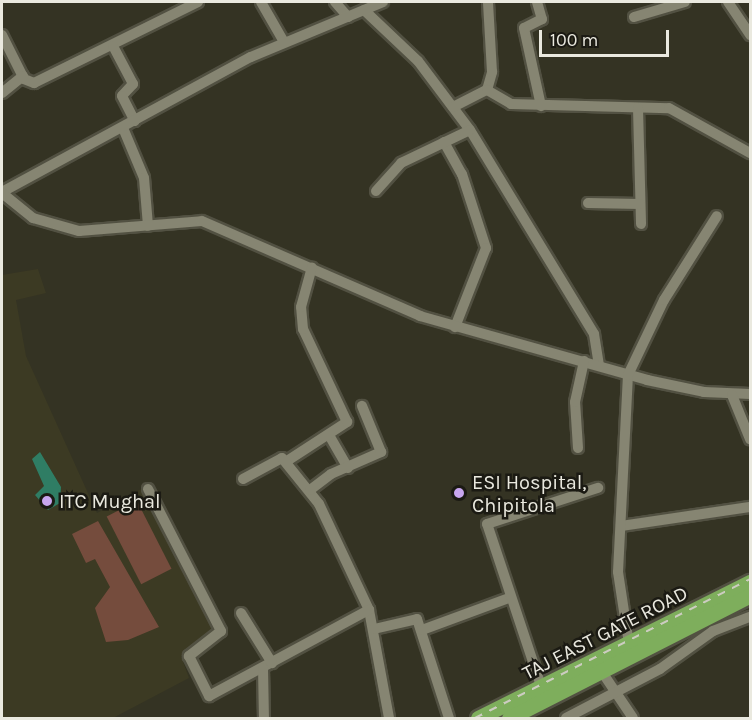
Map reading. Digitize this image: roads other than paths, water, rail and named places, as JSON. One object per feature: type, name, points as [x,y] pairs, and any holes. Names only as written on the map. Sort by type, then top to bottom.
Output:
[{"type":"main road","name":"TAJ EAST GATE ROAD","points":[[478,718],[542,689],[750,582]]},
{"type":"main road","points":[[509,718],[750,595]]},
{"type":"street","points":[[2,35],[23,76],[34,83],[113,46],[198,2]]},
{"type":"street","points":[[261,2],[284,42]]},
{"type":"street","points":[[335,2],[348,17]]},
{"type":"street","points":[[383,2],[284,42],[2,193],[19,210],[51,225],[105,231],[202,221],[455,327],[599,365],[628,375],[732,395],[750,394]]},
{"type":"street","points":[[453,107],[487,90],[492,72],[488,2]]},
{"type":"street","points":[[537,2],[543,18],[524,28],[541,106]]},
{"type":"street","points":[[634,17],[685,2]]},
{"type":"street","points":[[728,2],[750,35]]},
{"type":"street","points":[[364,9],[403,45],[470,130],[594,334],[599,365]]},
{"type":"street","points":[[113,46],[133,84],[122,96],[135,122]]},
{"type":"street","points":[[2,93],[23,76]]},
{"type":"street","points":[[487,90],[504,102],[541,106],[678,110],[750,153]]},
{"type":"street","points":[[638,108],[641,224]]},
{"type":"street","points":[[123,128],[144,178],[148,226]]},
{"type":"street","points":[[376,191],[400,163],[470,130]]},
{"type":"street","points":[[444,142],[462,174],[486,248],[455,327]]},
{"type":"street","points":[[588,203],[640,204]]},
{"type":"street","points":[[629,644],[618,572],[628,375],[664,300],[717,216]]},
{"type":"street","points":[[286,461],[347,422],[303,329],[301,307],[312,267]]},
{"type":"street","points":[[578,448],[575,402],[584,361]]},
{"type":"street","points":[[732,395],[750,439]]},
{"type":"street","points":[[310,490],[381,452],[362,406]]},
{"type":"street","points":[[329,435],[348,468]]},
{"type":"street","points":[[243,479],[280,458],[286,461],[310,490],[369,610],[389,718]]},
{"type":"street","points":[[542,689],[509,598],[488,521],[598,488]]},
{"type":"street","points":[[148,489],[221,631],[189,656],[208,694],[267,666],[369,610]]},
{"type":"street","points":[[621,526],[750,507]]},
{"type":"street","points":[[422,630],[509,598]]},
{"type":"street","points":[[241,613],[267,666],[264,718]]},
{"type":"street","points":[[374,629],[414,617],[422,630],[449,718]]},
{"type":"street","points":[[566,718],[618,693],[713,631],[750,617]]},
{"type":"street","points":[[602,672],[633,718]]},
{"type":"railway","points":[[475,718],[750,579]]},
{"type":"place","name":"ESI Hospital, Chipitola","points":[[459,493]]},
{"type":"place","name":"ITC Mughal","points":[[47,501]]}]
